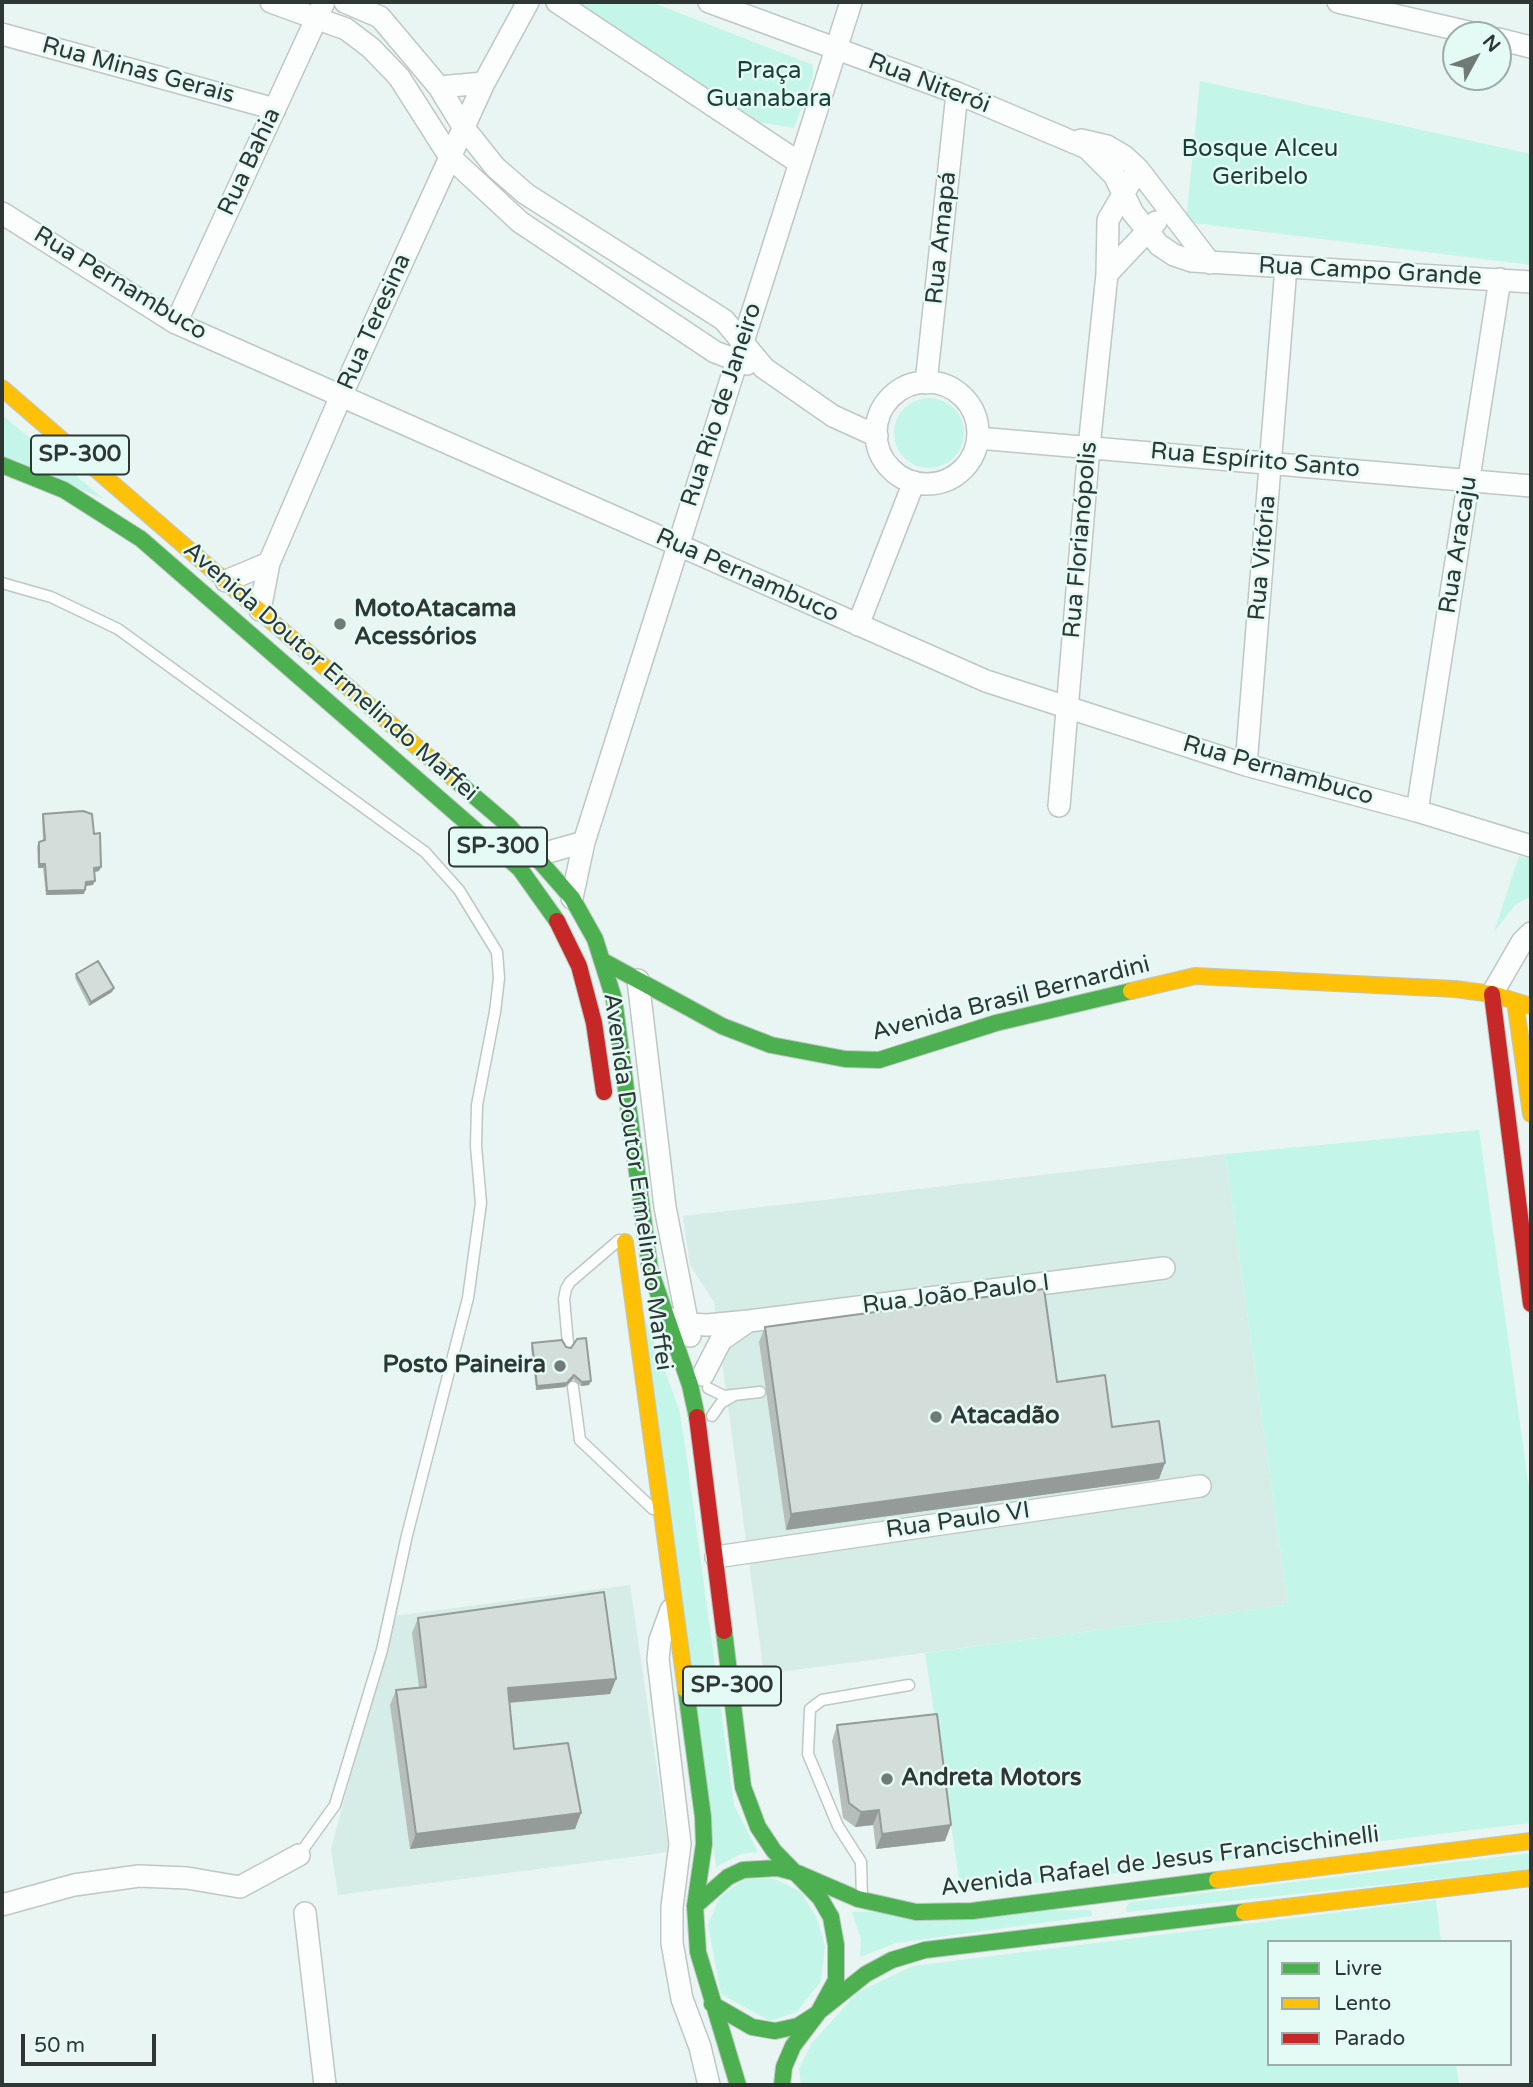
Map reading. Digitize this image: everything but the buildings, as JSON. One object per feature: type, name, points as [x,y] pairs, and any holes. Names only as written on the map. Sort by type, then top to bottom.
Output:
[{"type":"main road","name":"Avenida Doutor Ermelindo Maffei","points":[[2,388],[509,825],[538,855],[572,898],[603,961],[614,999],[650,1270],[696,1405],[743,1787],[758,1827],[774,1851],[800,1874],[820,1898],[831,1917],[836,1945],[835,1980],[818,2013],[793,2046],[784,2067],[782,2085]]},
{"type":"main road","name":"Avenida Doutor Ermelindo Maffei","points":[[2,465],[64,490],[141,539],[520,869],[553,912],[579,966],[594,1023],[605,1102]]},
{"type":"main road","name":"Avenida Brasil Bernardini","points":[[603,961],[722,1026],[771,1045],[845,1059],[879,1060],[1009,1020],[1195,976],[1455,989],[1492,995],[1523,1004]]},
{"type":"main road","points":[[1492,995],[1531,1304]]},
{"type":"main road","points":[[1523,1004],[1531,1114]]},
{"type":"main road","name":"Avenida Doutor Ermelindo Maffei","points":[[623,1229],[703,1817],[704,1844],[695,1906],[698,1952],[738,2085]]},
{"type":"main road","name":"Avenida Rafael de Jesus Francischinelli","points":[[800,1874],[862,1900],[916,1912],[972,1912],[1531,1841]]},
{"type":"main road","points":[[695,1906],[728,1877],[743,1870],[778,1868],[800,1874]]},
{"type":"main road","points":[[712,2004],[751,2027],[775,2031],[798,2026],[866,1974],[892,1960],[925,1950],[1531,1878]]},
{"type":"main road","points":[[1109,1894],[1112,1926]]},
{"type":"street","points":[[271,2],[320,11],[371,48],[399,77],[450,158],[520,222],[715,352],[735,361],[764,368]]},
{"type":"street","points":[[345,2],[380,17],[439,87],[464,128],[495,167],[526,194],[724,320],[743,338],[764,368],[833,416],[877,436]]},
{"type":"street","name":"Rua Teresina","points":[[260,610],[269,563],[341,396],[484,83],[528,2]]},
{"type":"street","points":[[557,2],[798,162]]},
{"type":"street","name":"Rua Niterói","points":[[709,2],[957,93],[1069,139],[1107,146],[1138,169],[1167,211]]},
{"type":"street","name":"Rua Rio de Janeiro","points":[[572,898],[584,842],[834,48],[851,2]]},
{"type":"street","points":[[1338,2],[1442,26]]},
{"type":"street","name":"Rua Bahia","points":[[176,323],[320,11]]},
{"type":"street","name":"Rua Minas Gerais","points":[[2,34],[275,109]]},
{"type":"street","points":[[1512,42],[1531,47]]},
{"type":"street","points":[[439,87],[484,83]]},
{"type":"street","name":"Rua Amapá","points":[[926,383],[957,93]]},
{"type":"street","name":"Rua Niterói","points":[[1069,139],[1101,161],[1148,230]]},
{"type":"street","name":"Rua Florianópolis","points":[[1059,806],[1089,447],[1107,274],[1108,220],[1138,169]]},
{"type":"street","points":[[1107,274],[1167,211],[1210,263]]},
{"type":"street","name":"Rua Pernambuco","points":[[2,214],[176,323],[986,681],[1246,765],[1417,811],[1531,846]]},
{"type":"street","points":[[1148,230],[1174,255]]},
{"type":"street","name":"Rua Campo Grande","points":[[1123,257],[1174,255],[1210,263],[1531,282]]},
{"type":"street","name":"Rua Vitória","points":[[1246,765],[1286,267]]},
{"type":"street","name":"Rua Aracaju","points":[[1417,811],[1500,279]]},
{"type":"street","points":[[926,383],[948,387],[966,401],[974,415],[978,438],[973,455],[956,475],[940,482],[914,482],[898,475],[886,462],[877,436],[880,416],[890,399],[906,387],[926,383]]},
{"type":"street","name":"Rua Espírito Santo","points":[[978,438],[1531,485]]},
{"type":"street","points":[[858,625],[914,482]]},
{"type":"street","points":[[226,581],[269,563]]},
{"type":"street","points":[[538,855],[584,842]]},
{"type":"street","points":[[1492,995],[1522,942],[1531,933]]},
{"type":"street","points":[[1505,970],[1523,1004]]},
{"type":"street","points":[[638,979],[666,1207],[688,1324],[712,1416],[718,1463],[706,1482]]},
{"type":"street","name":"Rua João Paulo I","points":[[664,1317],[688,1324],[749,1321],[1164,1268]]},
{"type":"street","points":[[664,1317],[702,1374]]},
{"type":"street","name":"Rua João Paulo I","points":[[702,1374],[721,1340],[749,1321]]},
{"type":"street","name":"Rua Paulo VI","points":[[716,1558],[1200,1486]]},
{"type":"street","points":[[674,1602],[660,1640],[658,1660],[680,1843],[672,1943],[682,1999],[704,2059],[709,2085]]},
{"type":"street","points":[[2,1905],[74,1885],[139,1876],[187,1878],[240,1887],[299,1855]]},
{"type":"street","points":[[305,1913],[325,2085]]},
{"type":"lane","points":[[2,583],[51,597],[118,629],[425,852],[459,890],[497,952],[499,978],[495,1012],[477,1105],[476,1146],[481,1203],[468,1298],[407,1535],[382,1650],[343,1779],[335,1805],[299,1855]]},
{"type":"lane","points":[[568,1344],[564,1299],[566,1289],[623,1229]]},
{"type":"lane","points":[[702,1374],[716,1393],[733,1396],[760,1392]]},
{"type":"lane","points":[[573,1387],[580,1440],[662,1517]]},
{"type":"lane","points":[[712,1416],[721,1403],[733,1396]]},
{"type":"lane","points":[[862,1900],[861,1862],[838,1826],[808,1754],[810,1709],[822,1700],[909,1685]]},
{"type":"shaded area","points":[[1225,1154],[1288,1605],[764,1674],[714,1302],[690,1265],[683,1216]]},
{"type":"shaded area","points":[[630,1585],[669,1852],[338,1895],[331,1849],[394,1616]]},
{"type":"green space","name":"Praça Guanabara","points":[[573,2],[651,2],[813,65],[813,76],[794,128],[758,122]]},
{"type":"green space","name":"Bosque Alceu Geribelo","points":[[1200,81],[1531,154],[1531,265],[1186,222]]},
{"type":"green space","points":[[929,398],[954,408],[964,433],[954,458],[929,468],[904,458],[894,433],[904,408]]},
{"type":"green space","points":[[2,415],[104,499],[2,458]]},
{"type":"green space","points":[[1519,856],[1531,858],[1531,896],[1515,905],[1494,932]]},
{"type":"green space","points":[[1479,1130],[1531,1502],[1531,1823],[961,1892],[925,1653],[1288,1605],[1225,1154]]},
{"type":"green space","points":[[644,1315],[679,1409],[734,1805],[758,1852],[741,1854],[716,1867]]},
{"type":"green space","points":[[1531,1853],[1531,1869],[1127,1912],[1126,1907],[1130,1902]]},
{"type":"green space","points":[[745,1879],[775,1879],[801,1892],[817,1918],[825,1946],[821,1981],[797,2012],[770,2021],[721,1994],[708,1925],[720,1897]]},
{"type":"green space","points":[[1436,1900],[1441,1940],[1267,1940],[1267,2066],[1456,2066],[1459,2085],[801,2085],[799,2069],[811,2044],[858,1992],[913,1966]]},
{"type":"green space","points":[[1091,1910],[1092,1916],[896,1943],[860,1957],[861,1939],[852,1912]]},
{"type":"traffic: fast","points":[[2,465],[64,490],[141,539],[520,869],[557,921]]},
{"type":"traffic: fast","points":[[454,779],[508,825],[572,898],[595,939],[614,999],[650,1270],[690,1385],[697,1417]]},
{"type":"traffic: fast","points":[[603,961],[722,1026],[771,1045],[845,1059],[879,1060],[996,1023],[1131,991]]},
{"type":"traffic: fast","points":[[724,1631],[743,1787],[758,1827],[774,1851],[820,1898],[831,1917],[836,1945],[836,1980],[818,2013],[793,2046],[784,2067],[782,2085]]},
{"type":"traffic: fast","points":[[686,1690],[703,1817],[704,1844],[695,1906],[698,1952],[738,2085]]},
{"type":"traffic: fast","points":[[695,1906],[728,1877],[743,1870],[778,1868],[800,1874]]},
{"type":"traffic: fast","points":[[800,1874],[858,1899],[916,1912],[972,1911],[1217,1880]]},
{"type":"traffic: fast","points":[[821,2010],[866,1974],[892,1960],[925,1950],[1244,1912]]},
{"type":"traffic: fast","points":[[712,2004],[752,2027],[775,2031],[798,2026],[818,2013]]},
{"type":"traffic: slow","points":[[2,388],[454,779]]},
{"type":"traffic: slow","points":[[1131,991],[1195,976],[1455,989],[1492,994],[1531,1006]]},
{"type":"traffic: slow","points":[[1515,1001],[1531,1114]]},
{"type":"traffic: slow","points":[[625,1242],[686,1690]]},
{"type":"traffic: slow","points":[[1217,1880],[1531,1841]]},
{"type":"traffic: slow","points":[[1244,1912],[1531,1878]]},
{"type":"traffic: jam","points":[[557,921],[579,966],[594,1023],[604,1092]]},
{"type":"traffic: jam","points":[[1492,994],[1531,1304]]},
{"type":"traffic: jam","points":[[697,1417],[724,1631]]},
{"type":"place","name":"MotoAtacama Acessórios","points":[[340,624]]},
{"type":"place","name":"Posto Paineira","points":[[560,1366]]},
{"type":"place","name":"Atacadão","points":[[936,1417]]},
{"type":"place","name":"Andreta Motors","points":[[887,1779]]}]
